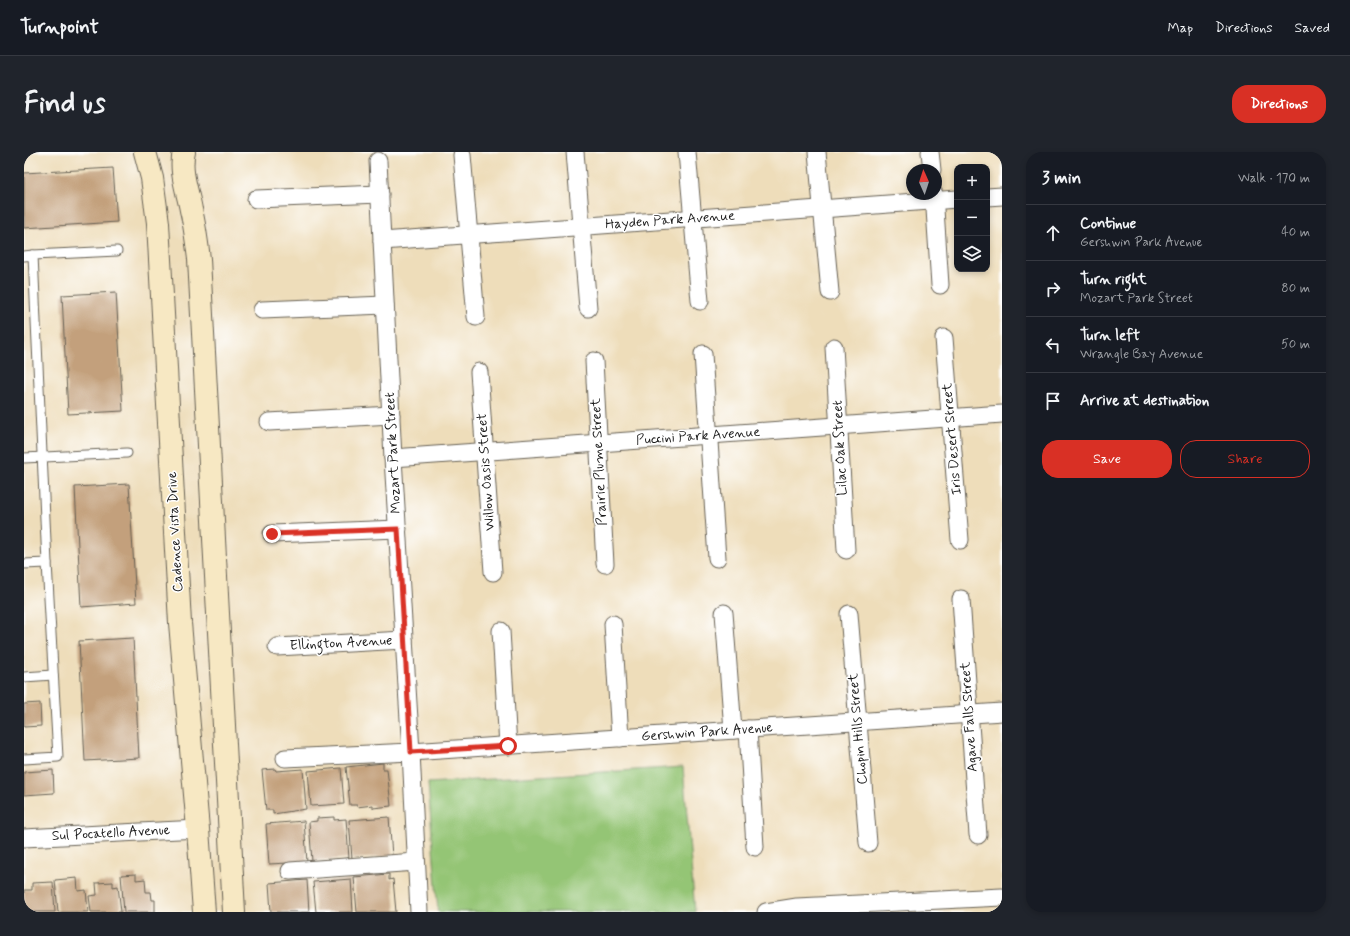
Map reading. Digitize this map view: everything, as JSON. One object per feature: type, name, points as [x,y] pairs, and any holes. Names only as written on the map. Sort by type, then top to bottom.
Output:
[{"type":"street","name":"Cadence Vista Drive","points":[[146,152],[152,178],[158,223],[180,623],[204,912]]},
{"type":"street","points":[[184,152],[184,180],[191,209],[199,259],[234,912]]},
{"type":"street","points":[[575,152],[588,308]]},
{"type":"street","points":[[687,152],[700,301]]},
{"type":"street","points":[[817,152],[830,292]]},
{"type":"street","points":[[930,152],[931,164]]},
{"type":"street","points":[[462,155],[476,317]]},
{"type":"street","name":"Mozart Park Street","points":[[378,161],[393,458],[419,912]]},
{"type":"street","points":[[256,199],[380,194]]},
{"type":"street","points":[[990,197],[1002,196]]},
{"type":"street","name":"Hayden Park Avenue","points":[[942,198],[954,199]]},
{"type":"street","name":"Hayden Park Avenue","points":[[382,241],[693,219],[914,200]]},
{"type":"street","points":[[934,200],[940,285]]},
{"type":"street","points":[[262,310],[385,305]]},
{"type":"street","name":"Iris Desert Street","points":[[944,338],[960,540]]},
{"type":"street","name":"Lilac Oak Street","points":[[834,347],[846,550]]},
{"type":"street","points":[[703,354],[717,558]]},
{"type":"street","name":"Prairie Plume Street","points":[[594,361],[605,564]]},
{"type":"street","name":"Willow Oasis Street","points":[[479,372],[493,572]]},
{"type":"street","name":"Puccini Park Avenue","points":[[393,458],[1002,414]]},
{"type":"street","points":[[269,422],[391,415]]},
{"type":"street","points":[[272,534],[398,529]]},
{"type":"street","name":"Agave Falls Street","points":[[961,599],[978,834]]},
{"type":"street","points":[[724,613],[741,730],[755,847]]},
{"type":"street","name":"Chopin Hills Street","points":[[848,614],[868,843]]},
{"type":"street","points":[[613,624],[620,738]]},
{"type":"street","points":[[500,631],[508,746]]},
{"type":"street","name":"Ellington Avenue","points":[[277,647],[404,640]]},
{"type":"street","name":"Gershwin Park Avenue","points":[[285,758],[508,746],[1002,712]]},
{"type":"street","name":"Sul Pocatello Avenue","points":[[24,838],[198,828]]},
{"type":"street","points":[[290,871],[416,862]]},
{"type":"street","points":[[766,912],[1002,897]]},
{"type":"lane","points":[[24,759],[58,757],[42,457],[29,255],[117,251]]},
{"type":"lane","points":[[24,458],[127,453]]},
{"type":"lane","points":[[24,564],[47,563]]},
{"type":"lane","points":[[24,677],[53,675]]},
{"type":"green space","points":[[683,767],[695,912],[438,912],[428,783]]},
{"type":"building","points":[[113,168],[117,222],[24,228],[24,173]]},
{"type":"building","points":[[116,292],[123,411],[68,414],[62,295]]},
{"type":"building","points":[[129,484],[136,603],[81,607],[75,487]]},
{"type":"building","points":[[133,638],[139,758],[85,761],[79,641]]},
{"type":"building","points":[[40,703],[41,726],[24,727],[24,704]]},
{"type":"building","points":[[383,763],[383,769],[387,769],[391,806],[373,808],[373,805],[357,807],[357,805],[350,805],[346,767]]},
{"type":"building","points":[[341,768],[344,804],[311,806],[308,771]]},
{"type":"building","points":[[275,769],[276,771],[303,769],[306,809],[273,814],[273,810],[266,810],[262,770]]},
{"type":"building","points":[[53,770],[54,793],[24,795],[24,772]]},
{"type":"building","points":[[334,817],[334,820],[346,819],[349,858],[312,861],[309,822],[317,821],[317,818]]},
{"type":"building","points":[[389,817],[392,856],[352,859],[349,820]]},
{"type":"building","points":[[304,821],[307,862],[269,864],[266,824]]},
{"type":"building","points":[[136,874],[136,880],[145,879],[146,892],[151,892],[152,900],[155,900],[155,912],[124,912],[121,875]]},
{"type":"building","points":[[389,874],[389,880],[393,879],[396,912],[357,912],[354,877]]},
{"type":"building","points":[[77,878],[78,891],[86,890],[88,912],[58,912],[55,880]]},
{"type":"building","points":[[351,879],[353,912],[316,912],[313,882]]},
{"type":"building","points":[[307,880],[309,912],[271,912],[269,883]]},
{"type":"building","points":[[53,882],[55,912],[25,912],[24,890],[32,890],[32,883]]},
{"type":"building","points":[[113,882],[113,887],[118,886],[121,912],[91,912],[89,896],[97,895],[96,883]]},
{"type":"route","points":[[272,534],[398,529],[411,752],[508,746]]}]
